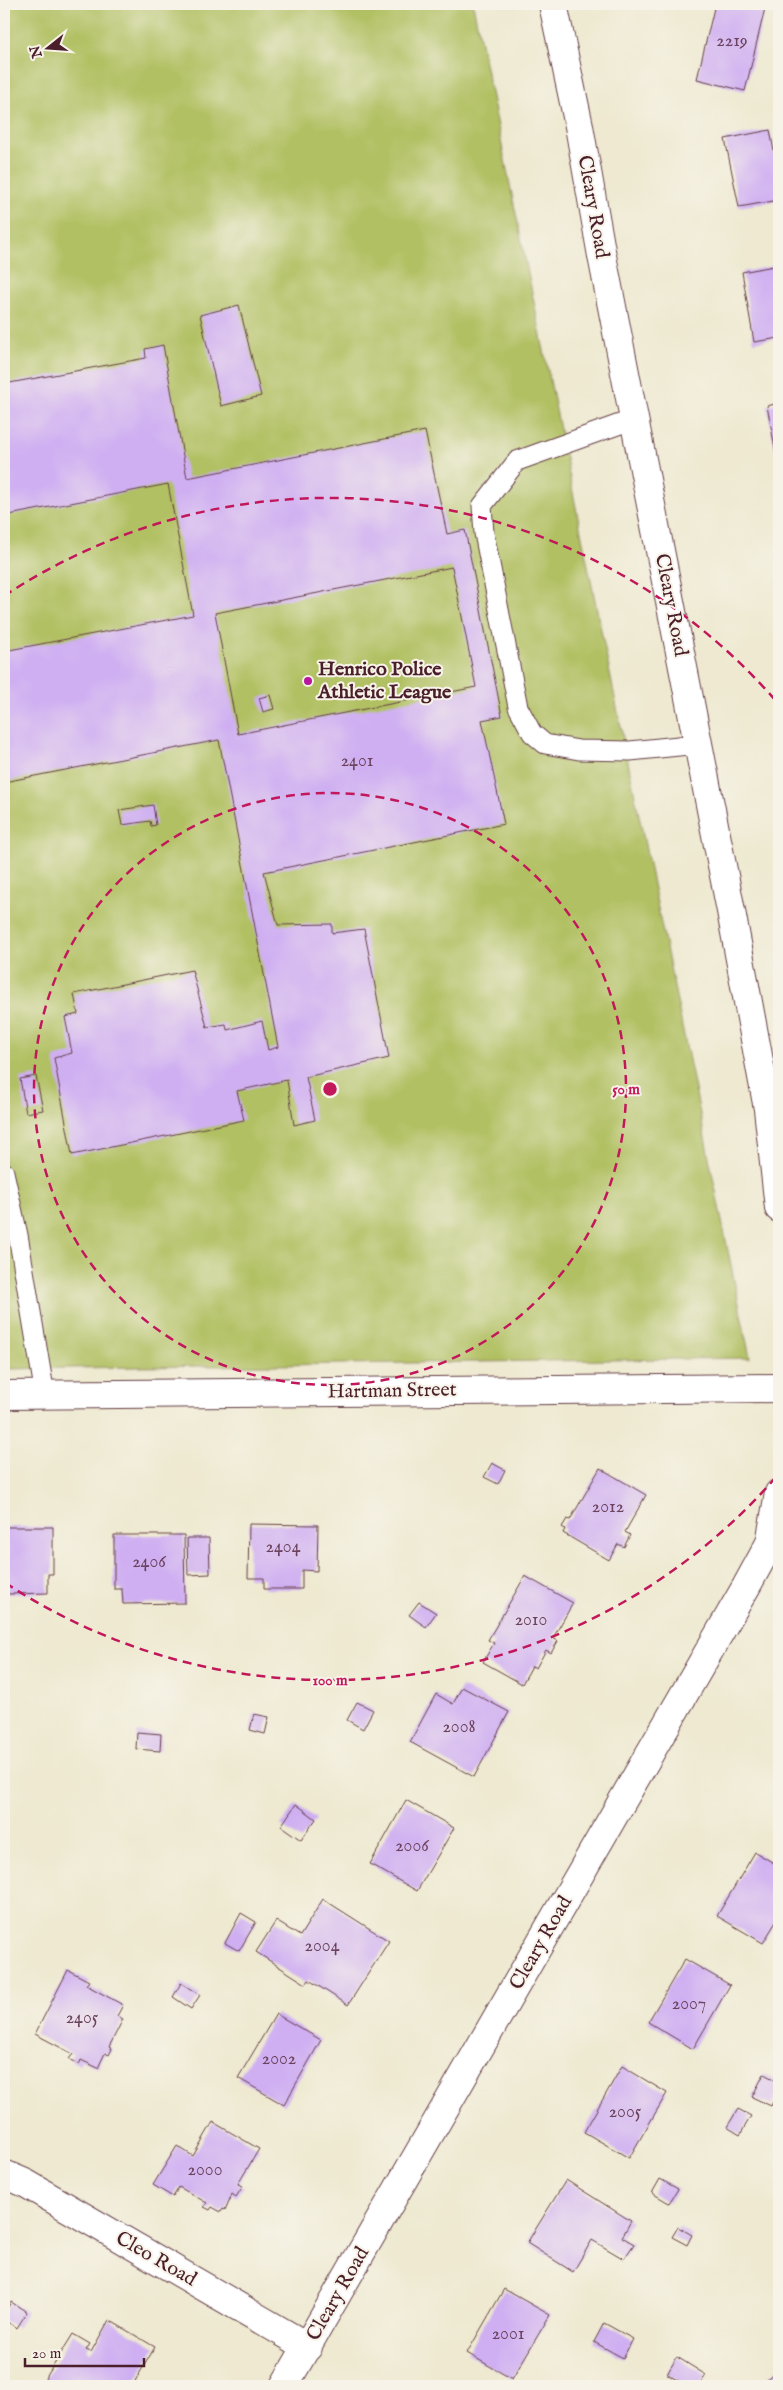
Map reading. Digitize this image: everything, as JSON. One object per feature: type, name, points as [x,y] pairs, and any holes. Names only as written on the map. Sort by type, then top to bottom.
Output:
[{"type":"street","name":"Cleary Road","points":[[553,4],[579,126],[768,1109],[779,1208]]},
{"type":"street","name":"Hartman Street","points":[[4,1395],[779,1388]]},
{"type":"street","name":"Cleary Road","points":[[284,2386],[746,1587],[770,1542],[779,1493]]},
{"type":"street","name":"Cleo Road","points":[[4,2174],[34,2188],[308,2347]]},
{"type":"lane","points":[[634,419],[518,461],[482,506],[484,533],[518,707],[532,733],[545,744],[578,750],[622,751],[698,744]]},
{"type":"lane","points":[[4,1172],[10,1226],[45,1395]]},
{"type":"green space","name":"Henrico Police Athletic League","points":[[4,4],[473,4],[750,1358],[4,1369]]},
{"type":"building","points":[[715,4],[766,4],[745,91],[697,79]]},
{"type":"building","points":[[770,130],[779,178],[779,200],[739,207],[725,139]]},
{"type":"building","points":[[779,265],[779,338],[754,342],[742,272]]},
{"type":"building","points":[[239,305],[261,396],[221,406],[200,315]]},
{"type":"building","points":[[163,345],[187,478],[425,431],[447,534],[465,530],[502,716],[482,720],[504,824],[264,872],[278,925],[332,924],[332,933],[364,929],[389,1058],[306,1077],[315,1120],[294,1125],[287,1080],[237,1091],[244,1120],[72,1155],[54,1058],[72,1053],[65,1017],[78,1014],[74,994],[192,970],[207,1027],[226,1024],[227,1030],[262,1021],[268,1050],[278,1047],[219,740],[4,782],[4,651],[193,615],[168,484],[4,516],[4,384],[146,358],[145,349]],"holes":[[[452,567],[476,687],[238,734],[215,613]]]},
{"type":"building","points":[[779,403],[779,464],[778,464],[767,406]]},
{"type":"building","points":[[270,695],[274,709],[263,712],[259,698]]},
{"type":"building","points":[[153,805],[156,825],[151,826],[150,821],[122,825],[119,810]]},
{"type":"building","points":[[36,1076],[43,1110],[26,1113],[20,1079]]},
{"type":"building","points":[[492,1463],[505,1470],[498,1484],[484,1477]]},
{"type":"building","points":[[600,1468],[646,1495],[625,1532],[630,1535],[624,1547],[618,1544],[609,1560],[563,1533],[565,1529],[562,1527],[567,1519],[570,1520]]},
{"type":"building","points":[[249,1524],[318,1525],[317,1571],[302,1570],[302,1589],[264,1589],[264,1578],[248,1578]]},
{"type":"building","points":[[4,1527],[53,1527],[53,1574],[48,1574],[48,1593],[7,1594],[7,1574],[4,1574]]},
{"type":"building","points":[[114,1535],[184,1535],[185,1603],[123,1604],[122,1589],[114,1589]]},
{"type":"building","points":[[187,1538],[209,1538],[210,1574],[188,1575]]},
{"type":"building","points":[[525,1576],[573,1603],[553,1638],[558,1641],[551,1653],[546,1650],[536,1668],[532,1666],[522,1684],[483,1662],[494,1643],[488,1640]]},
{"type":"building","points":[[419,1602],[436,1613],[426,1627],[409,1615]]},
{"type":"building","points":[[462,1687],[509,1712],[474,1777],[410,1742],[436,1694],[453,1704]]},
{"type":"building","points":[[357,1702],[373,1710],[363,1729],[347,1720]]},
{"type":"building","points":[[254,1714],[269,1717],[265,1734],[250,1730]]},
{"type":"building","points":[[137,1732],[161,1734],[160,1751],[136,1749]]},
{"type":"building","points":[[406,1800],[454,1828],[417,1891],[370,1864]]},
{"type":"building","points":[[296,1804],[316,1819],[301,1840],[281,1826]]},
{"type":"building","points":[[755,1852],[779,1866],[779,1917],[763,1943],[717,1916]]},
{"type":"building","points":[[323,1899],[389,1941],[348,2005],[309,1980],[306,1984],[256,1952],[276,1921],[300,1936]]},
{"type":"building","points":[[241,1913],[256,1922],[239,1951],[225,1943]]},
{"type":"building","points":[[685,1959],[730,1985],[693,2049],[648,2022]]},
{"type":"building","points":[[68,1970],[89,1981],[86,1985],[123,2005],[117,2016],[123,2019],[109,2047],[112,2049],[109,2055],[105,2053],[98,2068],[81,2060],[79,2065],[69,2059],[73,2054],[35,2034]]},
{"type":"building","points":[[181,1983],[200,1995],[191,2009],[173,1997]]},
{"type":"building","points":[[276,2014],[321,2040],[284,2105],[238,2078]]},
{"type":"building","points":[[622,2066],[667,2093],[629,2158],[584,2132]]},
{"type":"building","points":[[764,2074],[779,2082],[779,2089],[771,2106],[752,2097]]},
{"type":"building","points":[[738,2109],[751,2116],[740,2135],[727,2127]]},
{"type":"building","points":[[213,2122],[259,2149],[238,2184],[243,2186],[236,2197],[232,2194],[225,2210],[223,2209],[221,2212],[212,2207],[210,2210],[204,2207],[207,2203],[179,2187],[173,2197],[153,2185],[177,2146],[193,2156]]},
{"type":"building","points":[[660,2179],[678,2189],[669,2203],[652,2193]]},
{"type":"building","points":[[566,2180],[631,2221],[622,2237],[634,2244],[624,2259],[592,2240],[573,2272],[527,2243]]},
{"type":"building","points":[[678,2227],[692,2235],[687,2245],[672,2237]]},
{"type":"building","points":[[504,2289],[550,2315],[512,2379],[467,2353]]},
{"type":"building","points":[[11,2302],[27,2312],[17,2328],[4,2320],[4,2314]]},
{"type":"building","points":[[109,2320],[155,2347],[135,2381],[139,2384],[138,2386],[45,2386],[42,2384],[73,2334],[90,2344],[86,2350],[91,2352]]},
{"type":"building","points":[[604,2323],[633,2339],[623,2358],[594,2342]]},
{"type":"building","points":[[677,2357],[706,2375],[699,2386],[687,2386],[667,2374]]},
{"type":"building","points":[[779,2368],[779,2386],[759,2386]]},
{"type":"place","name":"Henrico Police Athletic League","points":[[308,681]]}]
